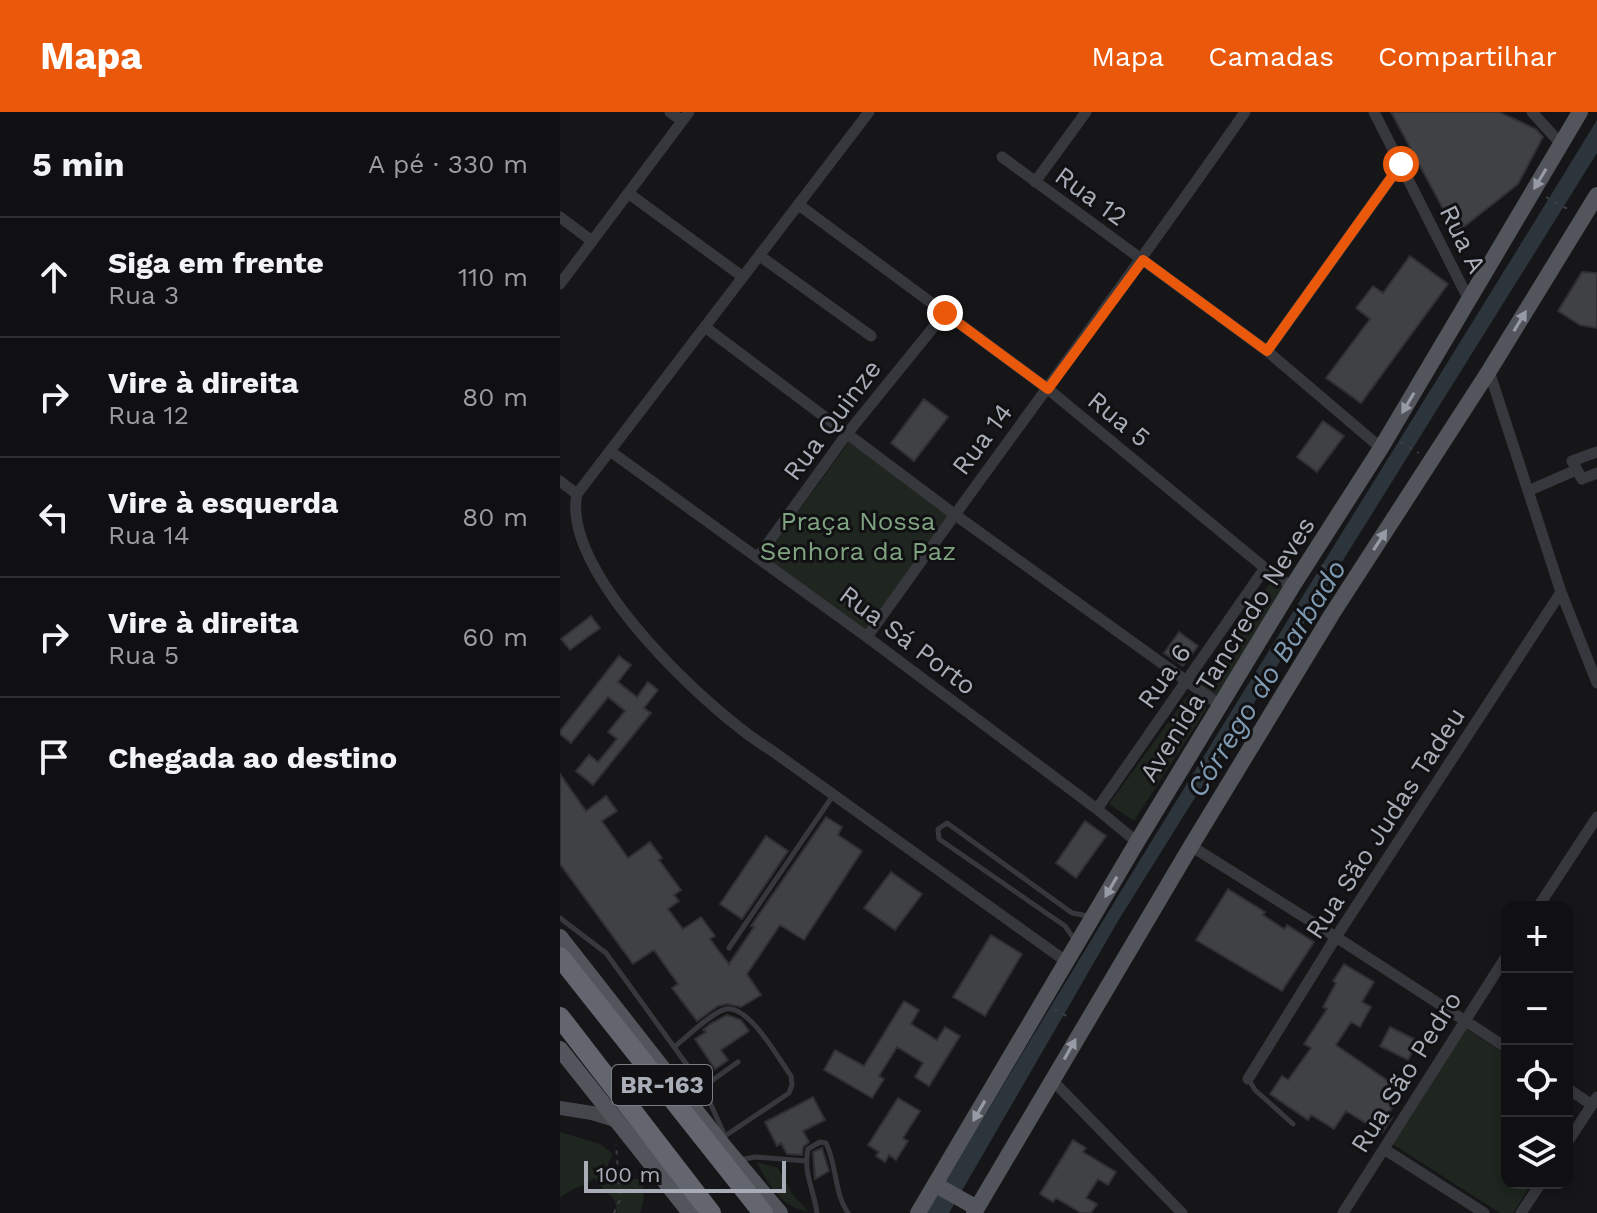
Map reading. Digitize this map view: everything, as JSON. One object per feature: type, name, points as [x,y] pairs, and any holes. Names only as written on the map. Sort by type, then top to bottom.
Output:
[{"type":"highway","name":"BR-163","points":[[560,957],[765,1213]]},
{"type":"highway","name":"BR-163","points":[[560,1017],[711,1213]]},
{"type":"main road","name":"Avenida Tancredo Neves","points":[[918,1213],[940,1187],[1137,842],[1292,587],[1381,448],[1580,112]]},
{"type":"main road","points":[[940,1187],[973,1208],[1053,1081],[1332,614],[1489,371],[1597,195]]},
{"type":"main road","points":[[560,937],[780,1213]]},
{"type":"main road","points":[[560,1049],[617,1128],[690,1213]]},
{"type":"main road","points":[[669,1187],[675,1213]]},
{"type":"main road","points":[[756,1213],[765,1213]]},
{"type":"street","points":[[560,284],[686,117],[670,112]]},
{"type":"street","points":[[567,536],[568,512],[577,494],[869,112]]},
{"type":"street","points":[[1035,182],[1086,112]]},
{"type":"street","name":"Rua 14","points":[[867,637],[954,514],[1143,260],[1245,112]]},
{"type":"street","name":"Rua A","points":[[1374,112],[1469,300]]},
{"type":"street","points":[[1532,112],[1561,144]]},
{"type":"street","name":"Rua 12","points":[[1002,157],[1267,351],[1381,448]]},
{"type":"street","points":[[1267,351],[1401,164]]},
{"type":"street","points":[[628,193],[743,277]]},
{"type":"street","name":"Rua 5","points":[[799,205],[1048,389],[1292,587]]},
{"type":"street","points":[[560,217],[592,241]]},
{"type":"street","points":[[760,256],[871,336]]},
{"type":"street","name":"Rua Quinze","points":[[758,557],[846,435],[945,313]]},
{"type":"street","points":[[705,327],[846,435],[1220,705]]},
{"type":"street","points":[[1489,371],[1561,592],[1597,683]]},
{"type":"street","name":"Rua Sá Porto","points":[[610,451],[867,637],[1137,842]]},
{"type":"street","points":[[1597,452],[1572,461],[1582,479],[1597,473]]},
{"type":"street","points":[[1528,491],[1576,470]]},
{"type":"street","points":[[560,481],[577,494]]},
{"type":"street","name":"Rua 6","points":[[1097,809],[1265,568]]},
{"type":"street","name":"Rua São Judas Tadeu","points":[[1248,1079],[1336,937],[1561,592]]},
{"type":"street","points":[[606,609],[639,648],[699,700],[1067,962]]},
{"type":"street","points":[[1542,901],[1597,817]]},
{"type":"street","points":[[1191,846],[1502,1045]]},
{"type":"street","name":"Rua São Pedro","points":[[1343,1213],[1501,964]]},
{"type":"street","points":[[1053,1081],[1182,1213]]},
{"type":"street","points":[[1573,1091],[1594,1101],[1573,1134]]},
{"type":"street","points":[[560,1108],[592,1113],[617,1128]]},
{"type":"street","points":[[1384,1149],[1484,1213]]},
{"type":"street","points":[[1521,1213],[1537,1189]]},
{"type":"lane","points":[[729,948],[833,795]]},
{"type":"lane","points":[[1077,944],[1065,926],[939,839],[938,829],[947,823],[1072,913],[1093,917]]},
{"type":"lane","points":[[560,918],[606,953],[674,1047],[703,1087],[724,1140],[789,1093],[792,1085],[791,1076],[754,1024],[738,1011],[726,1009],[674,1047]]},
{"type":"lane","points":[[703,1087],[738,1062]]},
{"type":"lane","points":[[1248,1079],[1255,1090],[1293,1124]]},
{"type":"lane","points":[[817,1213],[806,1173],[808,1149],[814,1143],[826,1143],[833,1157],[845,1211]]},
{"type":"lane","points":[[735,1160],[755,1157],[806,1161]]},
{"type":"path","points":[[1545,196],[1564,207]]},
{"type":"path","points":[[1400,442],[1419,453]]},
{"type":"path","points":[[1322,565],[1340,576]]},
{"type":"path","points":[[1048,1005],[1069,1018]]},
{"type":"path","points":[[614,1213],[620,1200],[617,1128]]},
{"type":"green space","name":"Praça Nossa Senhora da Paz","points":[[849,442],[950,515],[866,630],[765,557]]},
{"type":"green space","points":[[1272,580],[1284,589],[1219,700],[1199,685]]},
{"type":"green space","points":[[1189,694],[1207,708],[1134,821],[1109,804]]},
{"type":"green space","points":[[1465,1028],[1501,1051],[1501,1189],[1528,1189],[1513,1213],[1500,1213],[1391,1143]]},
{"type":"green space","points":[[560,1132],[600,1144],[613,1154],[608,1164],[612,1173],[627,1179],[640,1179],[644,1196],[640,1213],[617,1213],[615,1201],[594,1178],[560,1198]]},
{"type":"green space","points":[[757,1162],[778,1168],[793,1195],[808,1211],[784,1200],[771,1186]]},
{"type":"water","name":"Córrego do Barbado","points":[[1597,120],[1597,153],[1118,921],[949,1213],[927,1213],[1176,801]]},
{"type":"building","points":[[1391,112],[1499,112],[1536,129],[1543,137],[1518,184],[1456,233]]},
{"type":"building","points":[[1410,256],[1448,284],[1361,403],[1326,378],[1370,319],[1356,308],[1373,286],[1383,293]]},
{"type":"building","points":[[1582,272],[1597,273],[1597,328],[1580,325],[1558,311]]},
{"type":"building","points":[[924,399],[948,417],[914,461],[891,443]]},
{"type":"building","points":[[1323,421],[1344,436],[1317,472],[1297,457]]},
{"type":"building","points":[[591,616],[600,628],[570,650],[561,639]]},
{"type":"building","points":[[1179,632],[1198,646],[1183,666],[1164,653]]},
{"type":"building","points":[[619,656],[631,665],[618,682],[637,697],[648,682],[658,690],[644,708],[651,713],[593,785],[576,771],[589,755],[598,762],[617,739],[608,732],[625,711],[608,697],[571,743],[560,731]]},
{"type":"building","points":[[560,774],[586,811],[606,796],[617,811],[602,821],[628,858],[650,842],[681,890],[674,895],[679,901],[668,909],[683,929],[701,917],[715,936],[710,939],[729,964],[754,927],[751,926],[826,817],[842,827],[838,835],[862,851],[804,940],[780,925],[747,974],[761,995],[741,1007],[718,1006],[697,1021],[672,988],[678,984],[654,950],[633,964],[560,864]]},
{"type":"building","points":[[1085,821],[1106,836],[1076,878],[1056,863]]},
{"type":"building","points":[[766,836],[788,851],[742,919],[720,904]]},
{"type":"building","points":[[891,872],[922,894],[895,930],[864,908]]},
{"type":"building","points":[[1228,889],[1265,912],[1263,915],[1284,929],[1287,925],[1314,942],[1282,991],[1196,940]]},
{"type":"building","points":[[991,935],[1022,954],[985,1016],[953,997]]},
{"type":"building","points":[[1344,964],[1374,982],[1362,1002],[1371,1007],[1360,1027],[1351,1022],[1336,1045],[1404,1092],[1387,1115],[1392,1118],[1382,1133],[1346,1111],[1334,1129],[1311,1115],[1308,1120],[1270,1094],[1282,1076],[1288,1080],[1311,1048],[1304,1044],[1327,1009],[1323,1007],[1336,983],[1333,981]]},
{"type":"building","points":[[904,1001],[919,1010],[911,1024],[937,1040],[945,1027],[960,1036],[929,1086],[915,1077],[923,1063],[897,1047],[879,1076],[884,1079],[872,1098],[824,1070],[835,1050],[864,1066]]},
{"type":"building","points":[[727,1015],[741,1020],[749,1031],[721,1050],[728,1060],[715,1069],[695,1039],[706,1032],[703,1030],[710,1024]]},
{"type":"building","points":[[1390,1027],[1418,1041],[1408,1060],[1380,1046]]},
{"type":"building","points":[[813,1097],[825,1120],[803,1131],[809,1142],[803,1147],[802,1155],[787,1154],[781,1143],[777,1146],[765,1122]]},
{"type":"building","points":[[898,1098],[920,1111],[903,1138],[908,1141],[896,1160],[889,1155],[885,1162],[876,1156],[879,1152],[868,1145]]},
{"type":"building","points":[[1073,1140],[1086,1148],[1083,1152],[1116,1172],[1108,1185],[1098,1179],[1086,1198],[1097,1204],[1091,1213],[1081,1213],[1056,1198],[1053,1202],[1040,1194]]},
{"type":"building","points":[[822,1148],[829,1171],[815,1179],[813,1152]]},
{"type":"route","points":[[945,313],[1048,389],[1143,260],[1267,351],[1401,164]]}]
